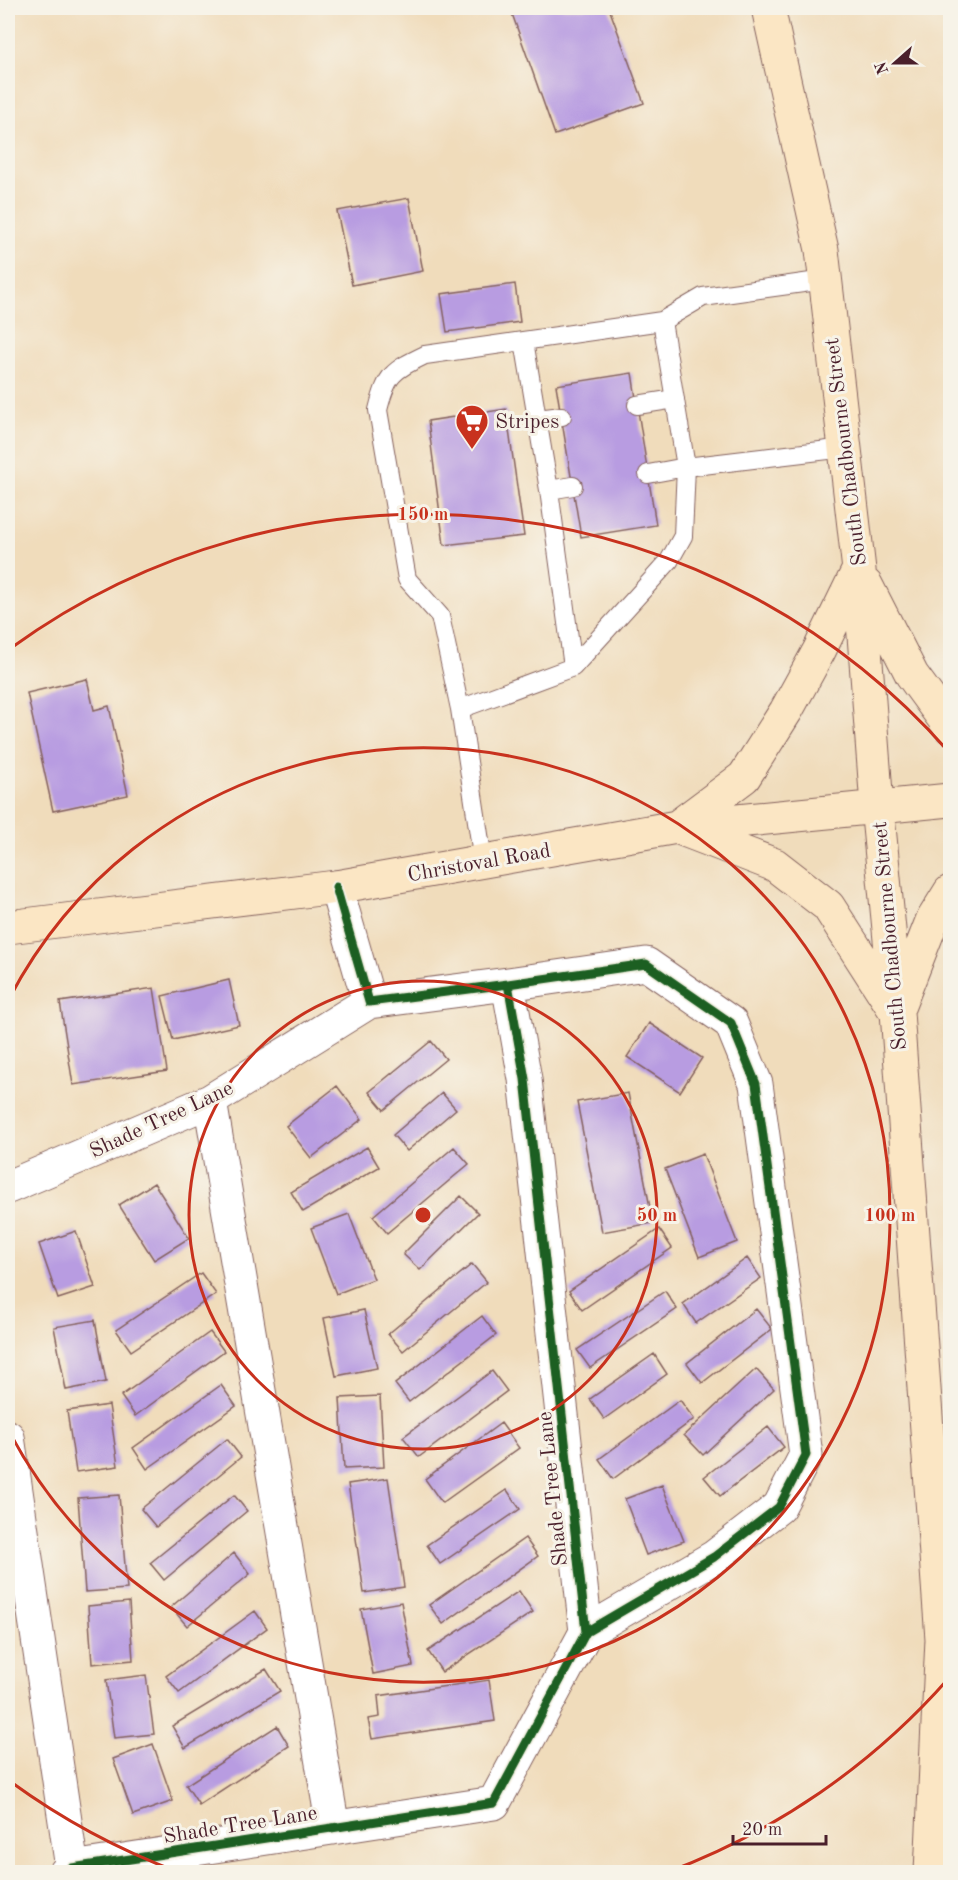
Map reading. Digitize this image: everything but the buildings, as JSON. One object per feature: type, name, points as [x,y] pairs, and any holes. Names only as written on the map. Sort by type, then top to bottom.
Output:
[{"type":"main road","name":"South Chadbourne Street","points":[[768,8],[822,250],[859,570],[877,806],[897,1012],[942,1639],[931,1872]]},
{"type":"main road","points":[[859,570],[912,675],[951,727]]},
{"type":"main road","points":[[677,827],[744,777],[786,711],[859,570]]},
{"type":"main road","name":"Christoval Road","points":[[8,927],[336,887],[677,827],[951,800]]},
{"type":"main road","points":[[677,827],[775,865],[828,906],[897,1012]]},
{"type":"main road","points":[[897,1012],[932,921],[951,892]]},
{"type":"street","points":[[336,887],[369,1002]]},
{"type":"street","points":[[508,984],[646,964],[732,1023],[756,1084],[806,1455],[779,1507],[714,1557],[586,1632]]},
{"type":"street","name":"Shade Tree Lane","points":[[8,1187],[210,1101],[369,1002],[508,984],[525,1079],[586,1632],[494,1803],[69,1870],[8,1437]]},
{"type":"street","points":[[210,1101],[333,1828]]},
{"type":"lane","points":[[483,861],[460,709],[440,616],[407,579],[378,410],[385,383],[401,367],[425,355],[662,321],[704,297],[825,280]]},
{"type":"lane","points":[[460,709],[573,667],[669,561],[682,536],[686,467],[662,321]]},
{"type":"lane","points":[[524,341],[549,490],[573,667]]},
{"type":"lane","points":[[637,405],[675,399]]},
{"type":"lane","points":[[537,419],[562,416]]},
{"type":"lane","points":[[648,474],[686,467],[845,448]]},
{"type":"lane","points":[[549,490],[573,486]]},
{"type":"cycle path","points":[[72,1868],[494,1803],[586,1632],[525,1079],[508,984],[369,1002],[336,887]]},
{"type":"cycle path","points":[[508,984],[646,964],[731,1023],[756,1084],[806,1455],[779,1507],[714,1557],[586,1632]]},
{"type":"place","name":"Stripes","points":[[472,450]]}]
